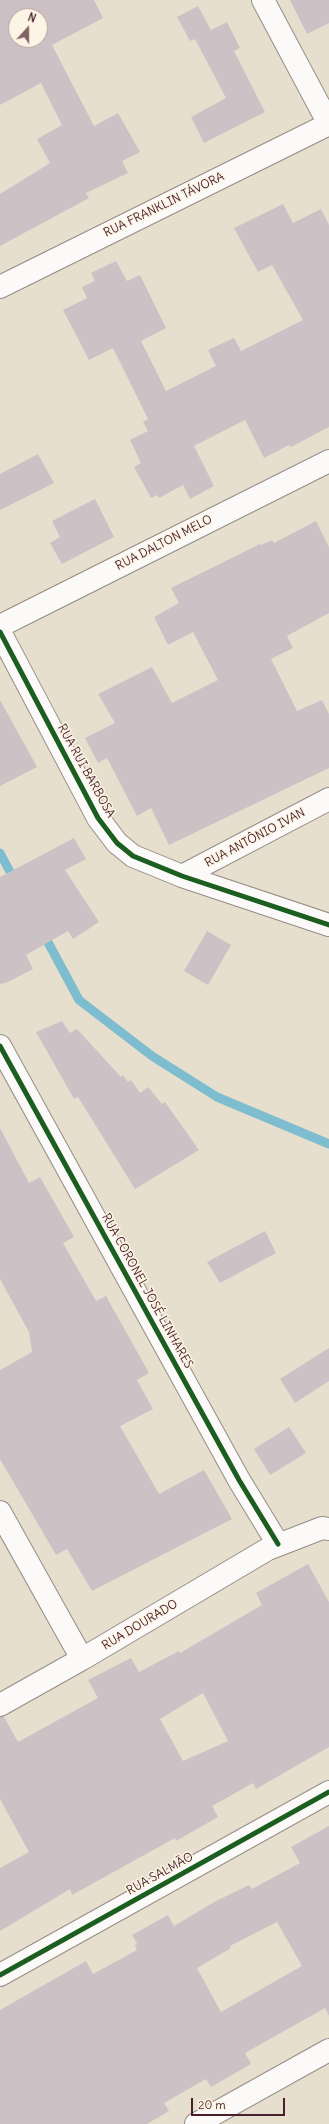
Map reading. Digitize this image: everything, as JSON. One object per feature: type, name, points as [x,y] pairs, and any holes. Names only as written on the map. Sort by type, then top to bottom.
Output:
[{"type":"street","points":[[263,0],[329,124]]},
{"type":"street","name":"RUA FRANKLIN TÁVORA","points":[[0,287],[329,124]]},
{"type":"street","name":"RUA DALTON MELO","points":[[0,626],[329,461]]},
{"type":"street","name":"RUA RUI BARBOSA","points":[[0,632],[98,818],[117,843],[133,856],[182,876],[329,925]]},
{"type":"street","name":"RUA ANTÔNIO IVAN","points":[[182,876],[329,799]]},
{"type":"street","name":"RUA CORONEL JOSÉ LINHARES","points":[[0,1046],[239,1480],[278,1544]]},
{"type":"street","points":[[0,1512],[82,1659]]},
{"type":"street","points":[[278,1544],[322,1528],[329,1529]]},
{"type":"street","name":"RUA DOURADO","points":[[0,1705],[82,1659],[278,1544]]},
{"type":"street","name":"RUA SALMÃO","points":[[0,1975],[329,1792]]},
{"type":"street","points":[[196,2124],[329,2050]]},
{"type":"building","points":[[0,0],[94,0],[103,18],[52,45],[94,126],[118,113],[140,152],[122,161],[128,173],[86,193],[89,198],[0,246],[0,194],[50,163],[37,139],[62,125],[41,83],[0,105]]},
{"type":"building","points":[[290,0],[329,0],[329,23],[307,34]]},
{"type":"building","points":[[198,6],[211,30],[227,22],[240,48],[234,51],[265,112],[204,143],[191,117],[226,98],[195,39],[190,41],[177,17]]},
{"type":"building","points":[[283,204],[293,223],[321,209],[329,225],[329,427],[291,447],[289,445],[264,458],[245,420],[194,446],[214,486],[190,499],[183,485],[159,498],[157,495],[151,498],[134,467],[141,463],[130,440],[148,431],[143,422],[148,419],[113,348],[89,360],[63,310],[87,298],[82,287],[95,281],[91,273],[116,261],[127,281],[140,275],[166,328],[141,341],[166,391],[216,366],[208,350],[234,338],[241,351],[303,320],[272,265],[258,272],[234,228]]},
{"type":"building","points":[[38,454],[54,483],[0,510],[0,474]]},
{"type":"building","points":[[95,499],[114,537],[62,564],[50,543],[60,537],[52,521]]},
{"type":"building","points":[[316,521],[329,547],[329,613],[287,636],[293,648],[271,659],[297,711],[322,700],[329,714],[329,768],[169,845],[151,808],[137,816],[107,758],[98,763],[85,738],[115,723],[98,694],[152,667],[172,703],[218,680],[193,632],[168,645],[154,617],[179,603],[171,588],[260,544],[261,545],[272,540],[274,543]]},
{"type":"building","points":[[0,700],[37,767],[0,786]]},
{"type":"building","points":[[74,838],[86,859],[65,870],[99,922],[73,939],[68,931],[26,955],[33,969],[8,982],[0,984],[0,877]]},
{"type":"building","points":[[207,931],[231,945],[208,985],[184,971]]},
{"type":"building","points":[[62,1021],[70,1033],[77,1029],[121,1077],[123,1075],[128,1082],[131,1080],[140,1093],[148,1087],[162,1104],[165,1102],[199,1150],[135,1189],[78,1097],[74,1099],[36,1032]]},
{"type":"building","points":[[0,1128],[29,1183],[40,1177],[74,1237],[63,1243],[96,1301],[106,1296],[149,1373],[137,1380],[153,1409],[120,1426],[159,1494],[204,1470],[232,1519],[92,1591],[67,1549],[56,1555],[0,1459],[0,1370],[32,1352],[29,1332],[0,1279]]},
{"type":"building","points":[[265,1231],[276,1253],[220,1283],[207,1262]]},
{"type":"building","points":[[329,1348],[329,1381],[295,1403],[280,1379]]},
{"type":"building","points":[[289,1427],[306,1453],[270,1475],[254,1449]]},
{"type":"building","points":[[308,1564],[329,1602],[329,1747],[256,1789],[253,1783],[212,1806],[218,1817],[176,1841],[175,1838],[72,1895],[70,1889],[0,1931],[0,1868],[29,1852],[0,1799],[0,1717],[4,1717],[18,1742],[98,1698],[88,1680],[131,1658],[139,1672],[179,1651],[180,1653],[262,1605],[256,1593]],"holes":[[[203,1693],[228,1741],[183,1761],[160,1719]]]},
{"type":"building","points":[[329,1826],[329,2016],[325,2008],[245,2053],[251,2064],[211,2087],[206,2079],[164,2103],[169,2111],[147,2124],[0,2124],[0,2010],[86,1961],[93,1974],[137,1950],[135,1945],[137,1943],[132,1935],[168,1915],[174,1926],[216,1901],[249,1885],[252,1889],[300,1863],[291,1847]],"holes":[[[277,1922],[302,1966],[221,2012],[197,1968],[231,1948],[230,1946]]]},
{"type":"waterway","points":[[0,853],[16,883]]},
{"type":"waterway","points":[[43,933],[79,1000],[152,1056],[217,1097],[329,1144]]},
{"type":"cycle path","points":[[0,632],[98,818],[117,843],[133,856],[182,876],[329,925]]},
{"type":"cycle path","points":[[0,1046],[239,1480],[278,1544]]},
{"type":"cycle path","points":[[0,1975],[329,1792]]}]
